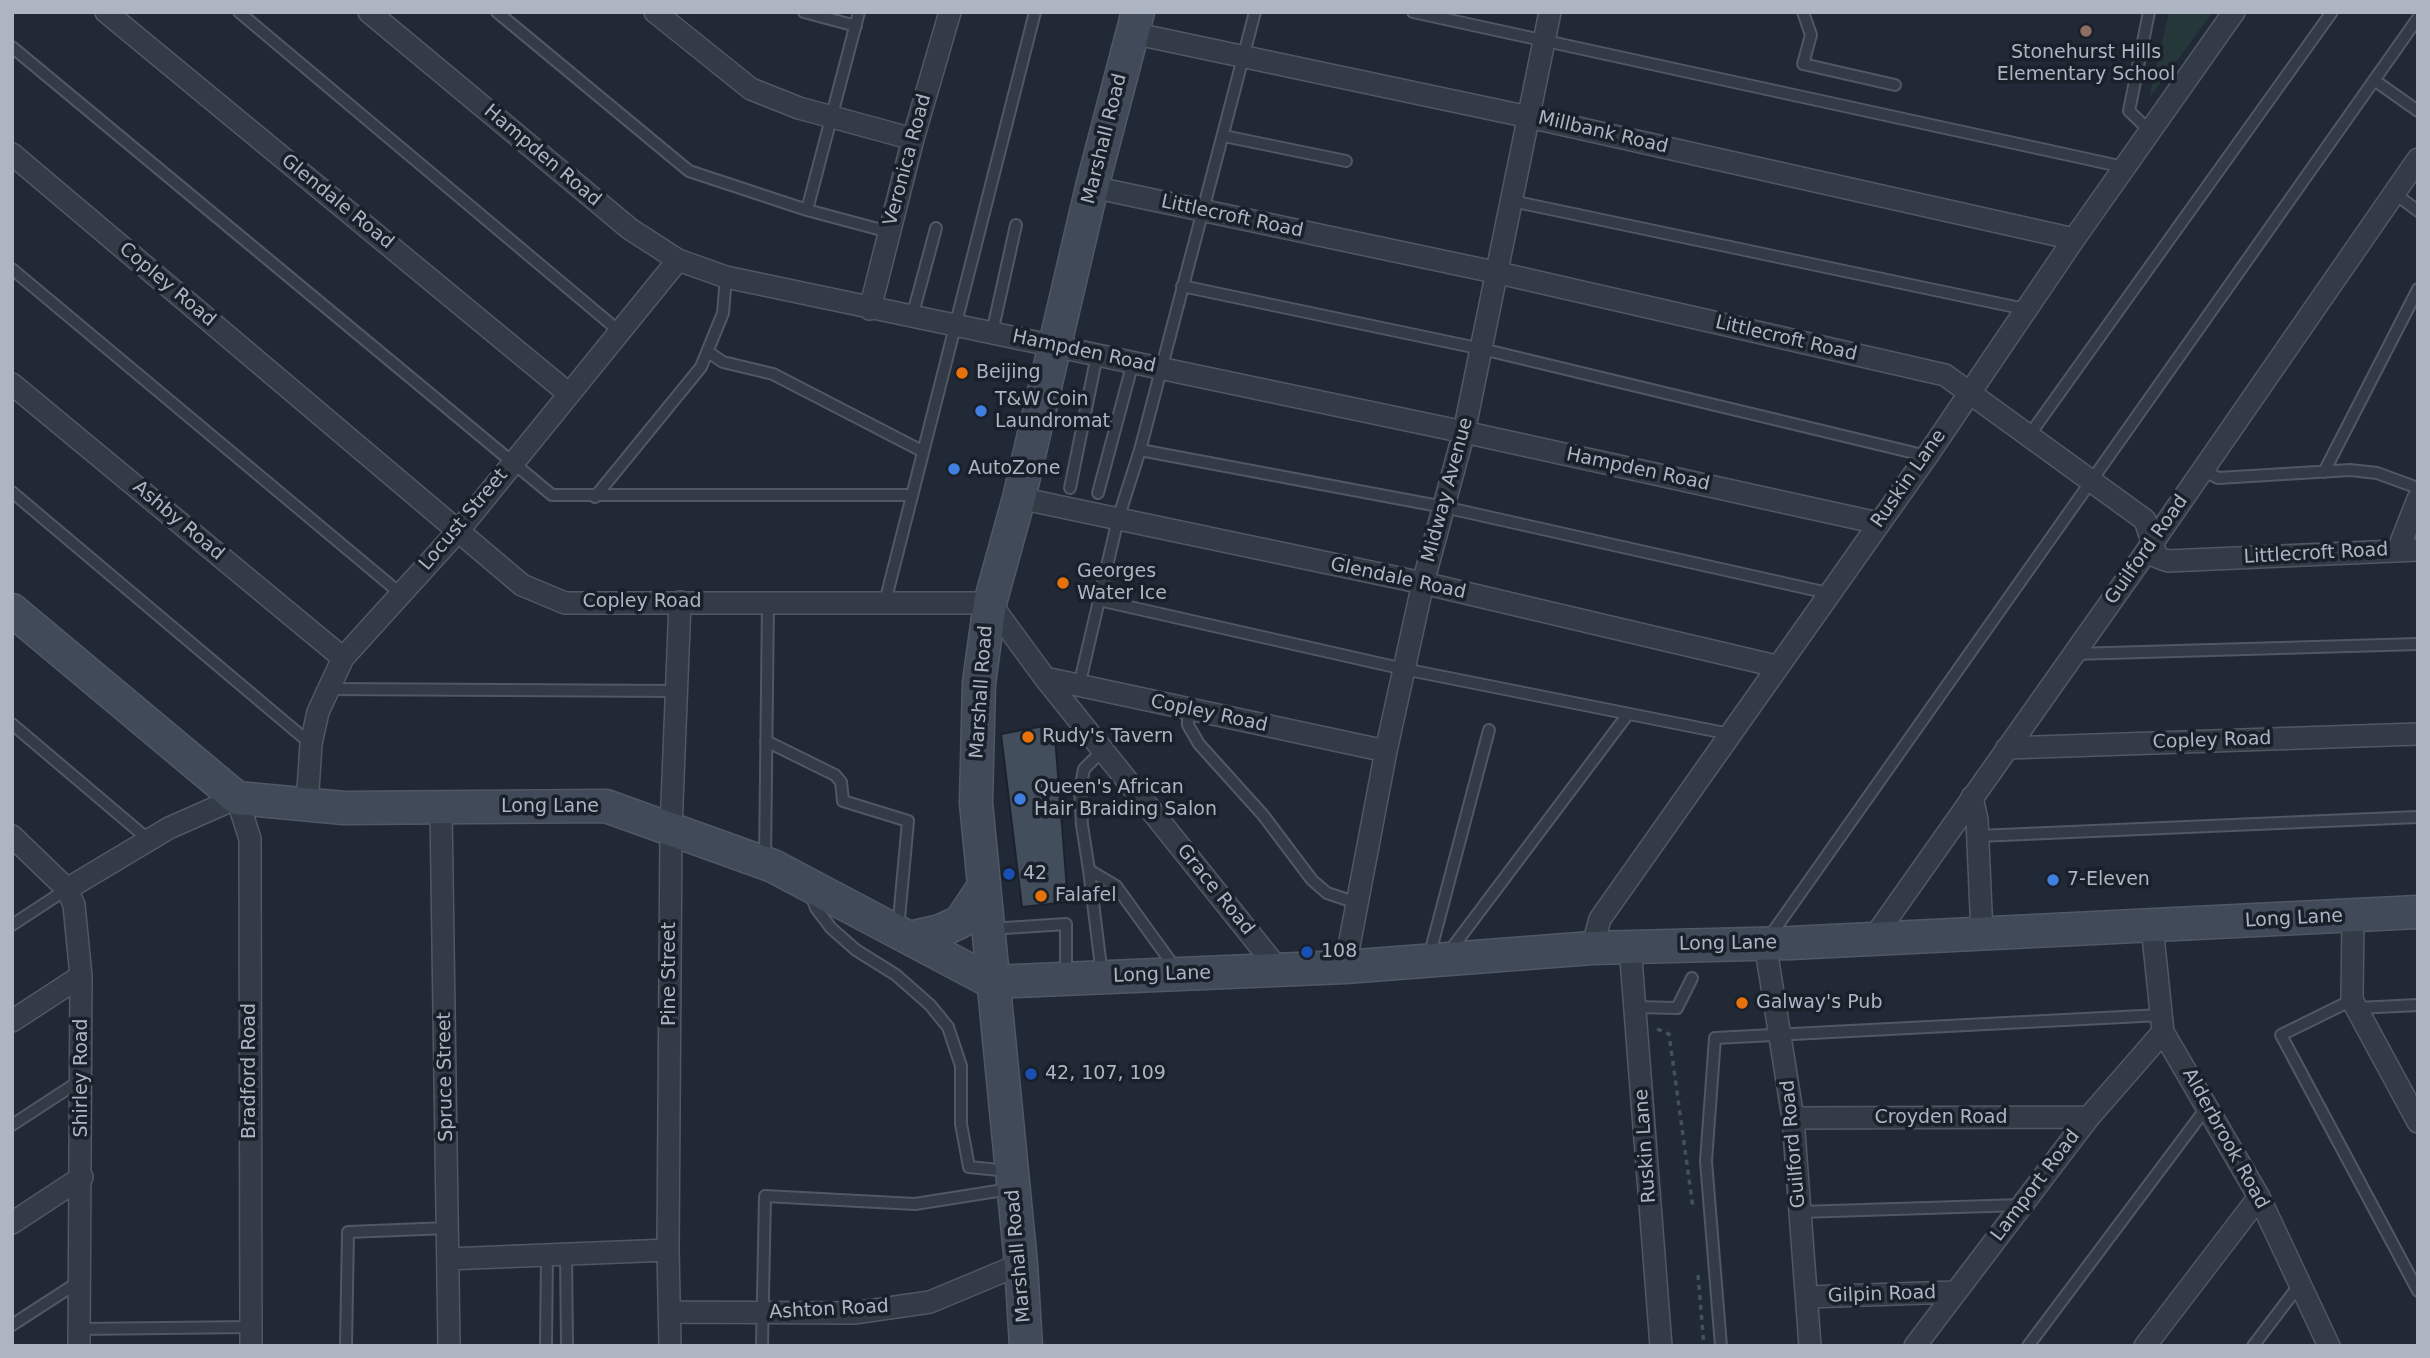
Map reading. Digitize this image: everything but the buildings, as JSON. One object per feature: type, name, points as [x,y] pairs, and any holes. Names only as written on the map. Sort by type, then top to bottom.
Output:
[{"type":"street","name":"Glendale Road","points":[[106,12],[568,393]]},
{"type":"street","name":"Hampden Road","points":[[369,12],[630,229],[678,260],[726,277],[1464,432],[1878,523]]},
{"type":"street","points":[[655,12],[751,89],[832,117],[913,139]]},
{"type":"street","name":"Veronica Road","points":[[870,309],[913,139],[950,12]]},
{"type":"street","name":"Midway Avenue","points":[[1345,967],[1386,751],[1423,583],[1464,432],[1499,273],[1550,12]]},
{"type":"street","name":"Ruskin Lane","points":[[1592,948],[1600,919],[1776,666],[1927,456],[2025,309],[2234,12]]},
{"type":"street","name":"Millbank Road","points":[[1135,22],[1245,57],[1530,117],[2074,239]]},
{"type":"street","name":"Marshall Road","points":[[1026,1346],[1021,1264],[976,803],[979,683],[990,603],[1135,22]]},
{"type":"street","name":"Copley Road","points":[[12,155],[522,585],[565,603],[990,603]]},
{"type":"street","name":"Guilford Road","points":[[1873,939],[2151,545],[2418,159]]},
{"type":"street","name":"Littlecroft Road","points":[[1092,187],[1499,273],[1945,376],[2145,520],[2157,557],[2168,561],[2408,550]]},
{"type":"street","name":"Locust Street","points":[[307,805],[312,744],[318,712],[343,658],[458,530],[678,260]]},
{"type":"street","name":"Ashby Road","points":[[12,384],[343,658]]},
{"type":"street","name":"Glendale Road","points":[[1018,498],[1423,583],[1776,666]]},
{"type":"street","points":[[2408,550],[2418,499]]},
{"type":"street","name":"Pine Street","points":[[670,1346],[668,1250],[671,828],[680,602]]},
{"type":"street","points":[[990,603],[1045,678]]},
{"type":"street","points":[[12,610],[237,798],[149,839],[67,889],[12,836]]},
{"type":"street","name":"Copley Road","points":[[1045,678],[1386,751]]},
{"type":"street","name":"Grace Road","points":[[1045,678],[1279,970]]},
{"type":"street","name":"Copley Road","points":[[2007,748],[2418,734]]},
{"type":"street","points":[[1972,797],[1978,836],[1982,934]]},
{"type":"street","name":"Long Lane","points":[[237,798],[307,805],[441,809],[606,806],[765,863],[992,982],[1345,967],[1437,958],[1630,946],[1873,939],[2418,912]]},
{"type":"street","name":"Bradford Road","points":[[237,798],[250,839],[251,1336]]},
{"type":"street","name":"Spruce Street","points":[[441,809],[449,1346]]},
{"type":"street","points":[[903,935],[940,932],[960,922],[984,886]]},
{"type":"street","name":"Shirley Road","points":[[67,889],[74,905],[81,976],[82,1177],[79,1337]]},
{"type":"street","points":[[2353,916],[2354,1004],[2418,1122]]},
{"type":"street","name":"Alderbrook Road","points":[[2152,926],[2162,1024],[2259,1197],[2329,1346]]},
{"type":"street","name":"Guilford Road","points":[[1765,943],[1782,1032],[1793,1118],[1810,1346]]},
{"type":"street","name":"Ruskin Lane","points":[[1630,946],[1661,1346]]},
{"type":"street","points":[[12,1021],[81,976]]},
{"type":"street","name":"Lamport Road","points":[[1915,1346],[2162,1024]]},
{"type":"street","name":"Croyden Road","points":[[1793,1118],[2089,1117]]},
{"type":"street","points":[[12,1223],[82,1177]]},
{"type":"street","points":[[2145,1346],[2259,1197]]},
{"type":"street","points":[[448,1259],[668,1250]]},
{"type":"street","name":"Ashton Road","points":[[670,1312],[854,1313],[930,1302],[1021,1264]]},
{"type":"street","name":"Gilpin Road","points":[[1807,1297],[1956,1292]]},
{"type":"lane","points":[[239,12],[619,331]]},
{"type":"lane","points":[[497,12],[689,171],[807,210],[889,232]]},
{"type":"lane","points":[[804,12],[856,26]]},
{"type":"lane","points":[[807,210],[859,12]]},
{"type":"lane","points":[[885,602],[953,325],[1035,12]]},
{"type":"lane","points":[[1079,686],[1118,519],[1140,450],[1159,368],[1224,136],[1255,12]]},
{"type":"lane","points":[[1413,12],[2124,167]]},
{"type":"lane","points":[[1803,12],[1811,35],[1803,64],[1895,85]]},
{"type":"lane","points":[[2149,12],[2129,111],[2150,131]]},
{"type":"lane","points":[[2028,437],[2332,12]]},
{"type":"lane","points":[[1765,943],[2418,18]]},
{"type":"lane","points":[[12,47],[511,464],[552,495],[912,495]]},
{"type":"lane","points":[[2374,80],[2418,111]]},
{"type":"lane","points":[[1224,136],[1346,161]]},
{"type":"lane","points":[[2394,193],[2418,211]]},
{"type":"lane","points":[[1512,201],[2025,309]]},
{"type":"lane","points":[[992,333],[1016,225]]},
{"type":"lane","points":[[912,317],[936,229]]},
{"type":"lane","points":[[12,269],[401,594]]},
{"type":"lane","points":[[595,497],[693,380],[708,352],[723,313],[726,277]]},
{"type":"lane","points":[[1182,286],[1482,349],[1927,456]]},
{"type":"lane","points":[[2324,472],[2418,289]]},
{"type":"lane","points":[[708,352],[723,362],[772,374],[922,451]]},
{"type":"lane","points":[[1070,488],[1097,355]]},
{"type":"lane","points":[[1098,494],[1133,362]]},
{"type":"lane","points":[[1140,450],[1444,507],[1828,593]]},
{"type":"lane","points":[[2203,470],[2218,478],[2377,472],[2418,488]]},
{"type":"lane","points":[[12,492],[312,744]]},
{"type":"lane","points":[[1099,600],[1404,669],[1730,734]]},
{"type":"lane","points":[[765,863],[768,602]]},
{"type":"lane","points":[[2074,654],[2418,644]]},
{"type":"lane","points":[[329,690],[676,691]]},
{"type":"lane","points":[[1188,709],[1188,725],[1199,744],[1263,815],[1312,880],[1327,893],[1357,904]]},
{"type":"lane","points":[[1437,958],[1629,714]]},
{"type":"lane","points":[[12,724],[149,839]]},
{"type":"lane","points":[[1437,958],[1489,730]]},
{"type":"lane","points":[[766,741],[835,775],[841,782],[843,802],[908,821],[903,935]]},
{"type":"lane","points":[[1102,978],[1080,790],[1084,769],[1103,750]]},
{"type":"lane","points":[[1978,836],[2418,817]]},
{"type":"lane","points":[[1089,870],[1116,886],[1180,975]]},
{"type":"lane","points":[[807,884],[816,908],[831,928],[856,950],[896,975],[930,1005],[947,1027],[961,1066],[961,1124],[969,1167],[1013,1180]]},
{"type":"lane","points":[[12,925],[67,889]]},
{"type":"lane","points":[[987,929],[1066,924],[1066,978]]},
{"type":"lane","points":[[1635,1007],[1677,1008],[1692,978]]},
{"type":"lane","points":[[2418,1005],[2354,1004],[2281,1035],[2418,1291]]},
{"type":"lane","points":[[1721,1346],[1706,1161],[1714,1038],[1782,1032],[2162,1024]]},
{"type":"lane","points":[[12,1125],[82,1080]]},
{"type":"lane","points":[[2028,1346],[2207,1105]]},
{"type":"lane","points":[[762,1346],[765,1196],[915,1203],[1013,1180]]},
{"type":"lane","points":[[1800,1212],[2022,1205]]},
{"type":"lane","points":[[346,1346],[348,1232],[448,1228]]},
{"type":"lane","points":[[546,1346],[556,1255]]},
{"type":"lane","points":[[556,1255],[567,1346]]},
{"type":"lane","points":[[12,1325],[80,1281]]},
{"type":"lane","points":[[2253,1346],[2300,1283]]},
{"type":"lane","points":[[79,1337],[251,1336]]},
{"type":"path","points":[[1648,1026],[1669,1034],[1694,1213]]},
{"type":"path","points":[[1698,1266],[1704,1346]]},
{"type":"shaded area","points":[[2169,12],[2213,12],[2149,98]]},
{"type":"place","name":"Stonehurst Hills Elementary School","points":[[2086,31]]},
{"type":"place","name":"Beijing","points":[[962,373]]},
{"type":"place","name":"T&W Coin Laundromat","points":[[981,411]]},
{"type":"place","name":"AutoZone","points":[[954,469]]},
{"type":"place","name":"Georges Water Ice","points":[[1063,583]]},
{"type":"place","name":"Rudy's Tavern","points":[[1028,737]]},
{"type":"place","name":"Queen's African Hair Braiding Salon","points":[[1020,799]]},
{"type":"place","name":"42","points":[[1009,874]]},
{"type":"place","name":"7-Eleven","points":[[2053,880]]},
{"type":"place","name":"Falafel","points":[[1041,896]]},
{"type":"place","name":"108","points":[[1307,952]]},
{"type":"place","name":"Galway's Pub","points":[[1742,1003]]},
{"type":"place","name":"42, 107, 109","points":[[1031,1074]]}]
